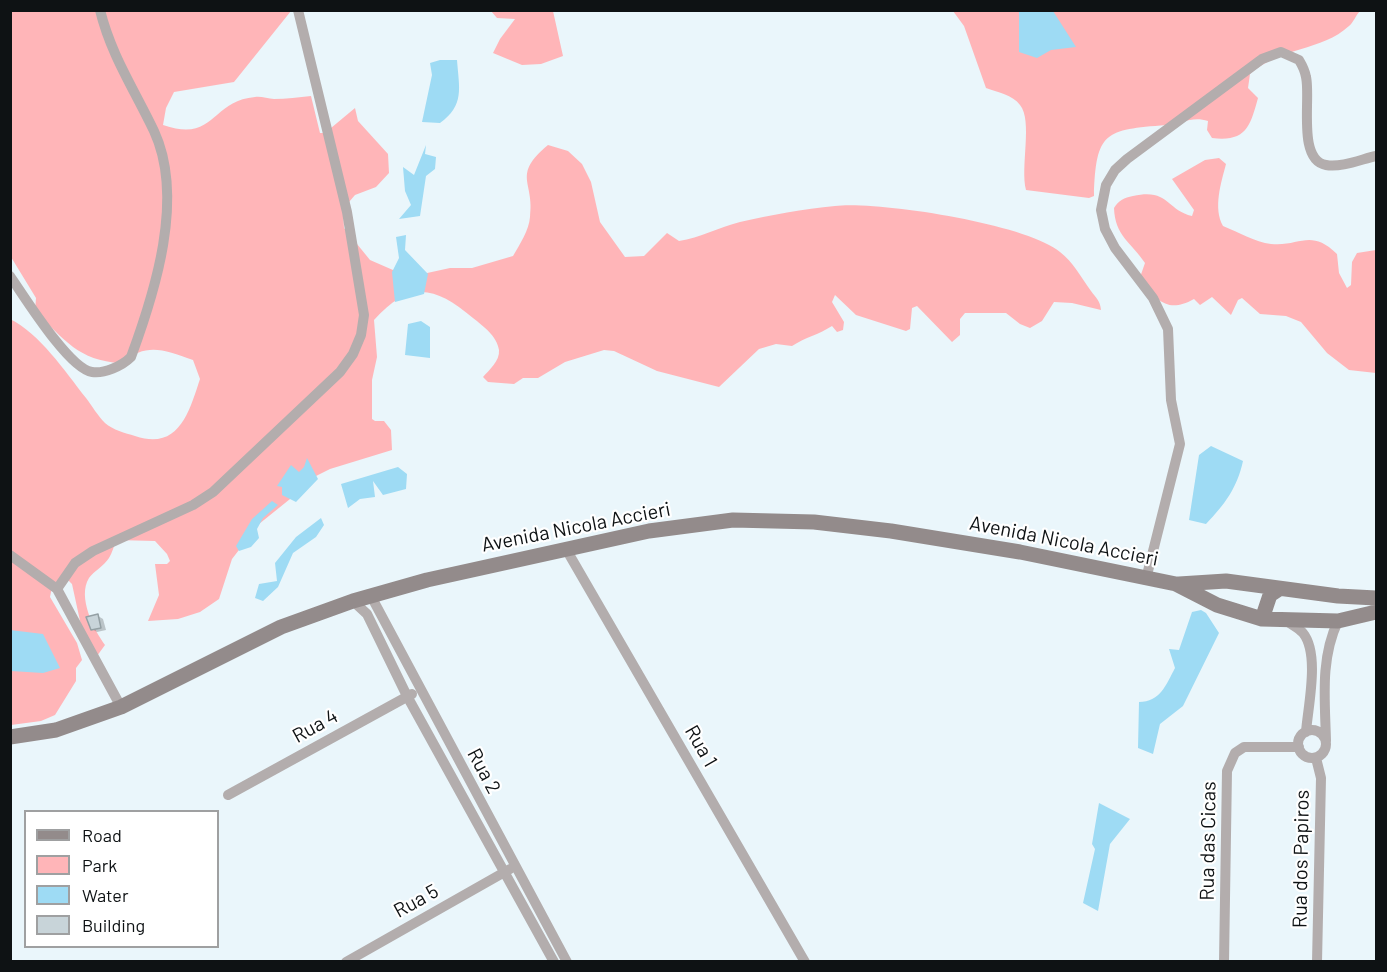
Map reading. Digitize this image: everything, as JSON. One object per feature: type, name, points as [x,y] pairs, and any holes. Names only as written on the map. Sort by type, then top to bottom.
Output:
[{"type":"street","points":[[10,276],[52,336],[79,367],[92,372],[103,371],[125,363],[131,357],[150,300],[165,233],[167,200],[162,156],[155,133],[109,46],[100,10]]},
{"type":"street","points":[[57,588],[75,563],[93,551],[194,505],[213,492],[340,372],[353,354],[361,335],[364,315],[347,212],[297,10]]},
{"type":"street","points":[[1146,579],[1180,444],[1172,399],[1171,348],[1167,328],[1153,298],[1128,268],[1105,229],[1101,210],[1106,185],[1127,159],[1262,59],[1281,52],[1299,60],[1307,78],[1309,149],[1316,160],[1326,165],[1377,156]]},
{"type":"street","name":"Avenida Nicola Accieri","points":[[10,737],[56,730],[121,707],[281,627],[353,601],[427,579],[649,531],[734,520],[814,522],[891,531],[1020,552],[1176,584],[1226,581],[1338,596],[1377,598]]},
{"type":"street","name":"Rua 1","points":[[566,549],[805,962]]},
{"type":"street","points":[[10,555],[57,588],[121,707]]},
{"type":"street","name":"Avenida Nicola Accieri","points":[[1176,584],[1217,605],[1262,619],[1338,621],[1377,612]]},
{"type":"street","points":[[1262,619],[1270,595],[1279,589]]},
{"type":"street","name":"Rua 2","points":[[371,596],[419,690],[567,962]]},
{"type":"street","points":[[1287,621],[1302,632],[1310,645],[1311,668],[1306,732],[1301,737],[1299,747],[1305,756],[1316,758],[1325,750],[1325,659],[1328,644],[1338,621],[1341,605],[1338,596]]},
{"type":"street","name":"Rua 2","points":[[353,601],[367,614],[407,696],[554,962]]},
{"type":"street","name":"Rua 4","points":[[228,795],[419,690]]},
{"type":"street","points":[[1306,732],[1318,732],[1326,741]]},
{"type":"street","name":"Rua das Cicas","points":[[1224,962],[1229,761],[1244,747],[1299,747]]},
{"type":"street","name":"Rua dos Papiros","points":[[1316,758],[1321,778],[1317,962]]},
{"type":"street","name":"Rua 5","points":[[346,962],[515,867]]},
{"type":"green space","points":[[11,10],[291,11],[234,82],[174,92],[166,108],[163,125],[193,129],[204,125],[240,100],[255,97],[274,99],[311,96],[320,133],[325,133],[355,108],[358,121],[388,154],[389,173],[376,187],[355,195],[343,209],[344,228],[370,260],[409,277],[450,268],[472,268],[513,256],[524,237],[529,222],[531,205],[527,172],[530,164],[548,145],[568,151],[582,164],[591,182],[600,222],[625,257],[644,256],[667,233],[679,241],[740,222],[787,212],[835,206],[884,207],[986,224],[1043,242],[1069,260],[1098,299],[1101,310],[1072,303],[1054,302],[1042,321],[1030,328],[1020,324],[1006,313],[965,313],[960,319],[960,335],[952,342],[917,306],[912,308],[910,329],[906,331],[856,315],[835,295],[832,302],[844,322],[843,330],[837,332],[832,326],[792,346],[776,344],[759,349],[719,387],[657,371],[614,351],[604,350],[565,362],[538,378],[523,378],[514,384],[488,382],[483,377],[494,365],[499,354],[496,340],[485,328],[447,299],[423,292],[411,293],[399,298],[374,320],[377,357],[372,380],[372,419],[384,421],[391,430],[392,450],[330,469],[308,480],[295,495],[259,524],[232,559],[219,599],[200,612],[178,619],[148,621],[159,595],[155,564],[167,564],[170,561],[155,541],[116,540],[109,558],[89,578],[85,594],[88,613],[105,645],[97,656],[82,630],[72,584],[67,579],[52,587],[50,597],[77,643],[82,660],[76,668],[76,681],[55,715],[41,721],[11,725],[10,319],[41,343],[105,423],[127,434],[150,439],[162,438],[172,433],[180,426],[186,415],[200,379],[193,360],[164,351],[139,352],[121,363],[94,358],[73,347],[35,312],[36,298],[11,257]]},
{"type":"green space","points":[[491,11],[553,11],[563,56],[541,64],[522,65],[493,53],[515,19],[497,18]]},
{"type":"green space","points":[[953,11],[1360,11],[1350,25],[1338,34],[1274,59],[1250,74],[1248,88],[1258,98],[1249,124],[1239,135],[1223,139],[1212,138],[1207,130],[1208,121],[1197,119],[1129,129],[1108,138],[1098,158],[1094,196],[1089,198],[1026,190],[1024,112],[1013,99],[986,88],[964,26]]},
{"type":"green space","points":[[1219,158],[1226,164],[1218,203],[1223,226],[1265,243],[1281,244],[1312,240],[1328,246],[1337,254],[1339,273],[1347,288],[1351,285],[1352,262],[1357,253],[1376,250],[1376,373],[1349,370],[1327,353],[1301,322],[1286,316],[1260,314],[1242,298],[1238,300],[1231,315],[1212,297],[1200,305],[1194,299],[1170,305],[1158,299],[1138,283],[1145,263],[1117,225],[1114,208],[1120,201],[1145,194],[1161,197],[1183,213],[1192,216],[1194,210],[1172,179],[1205,160]]},
{"type":"water","points":[[1019,11],[1053,11],[1076,47],[1051,50],[1037,58],[1019,52]]},
{"type":"water","points":[[440,60],[457,60],[459,95],[457,103],[440,123],[422,122],[432,75],[430,63]]},
{"type":"water","points":[[426,145],[425,154],[436,157],[435,169],[426,176],[420,216],[399,219],[411,205],[405,191],[403,167],[414,175]]},
{"type":"water","points":[[406,235],[405,250],[428,274],[424,294],[395,302],[392,272],[399,258],[396,237]]},
{"type":"water","points":[[421,321],[430,327],[430,358],[405,355],[408,324]]},
{"type":"water","points":[[1211,446],[1243,461],[1229,495],[1206,524],[1189,520],[1199,455]]},
{"type":"water","points":[[307,458],[318,479],[296,502],[282,495],[282,487],[277,486],[291,465],[299,472],[304,467]]},
{"type":"water","points":[[398,467],[407,474],[406,489],[383,495],[373,481],[375,497],[360,499],[348,508],[341,484]]},
{"type":"water","points":[[272,501],[278,505],[263,518],[257,529],[259,538],[251,547],[239,551],[236,546],[252,519]]},
{"type":"water","points":[[321,518],[324,525],[316,537],[293,553],[278,587],[263,601],[255,598],[259,584],[277,581],[275,563],[296,537]]},
{"type":"water","points":[[1201,610],[1206,613],[1219,633],[1183,706],[1160,724],[1153,754],[1138,748],[1139,702],[1152,699],[1162,691],[1175,668],[1169,649],[1179,650],[1192,612]]},
{"type":"water","points":[[10,630],[43,634],[60,668],[43,673],[11,671]]},
{"type":"water","points":[[1099,803],[1130,819],[1110,844],[1098,911],[1083,903],[1095,849],[1092,844]]},
{"type":"building","points":[[98,614],[101,628],[91,630],[86,617]]}]
